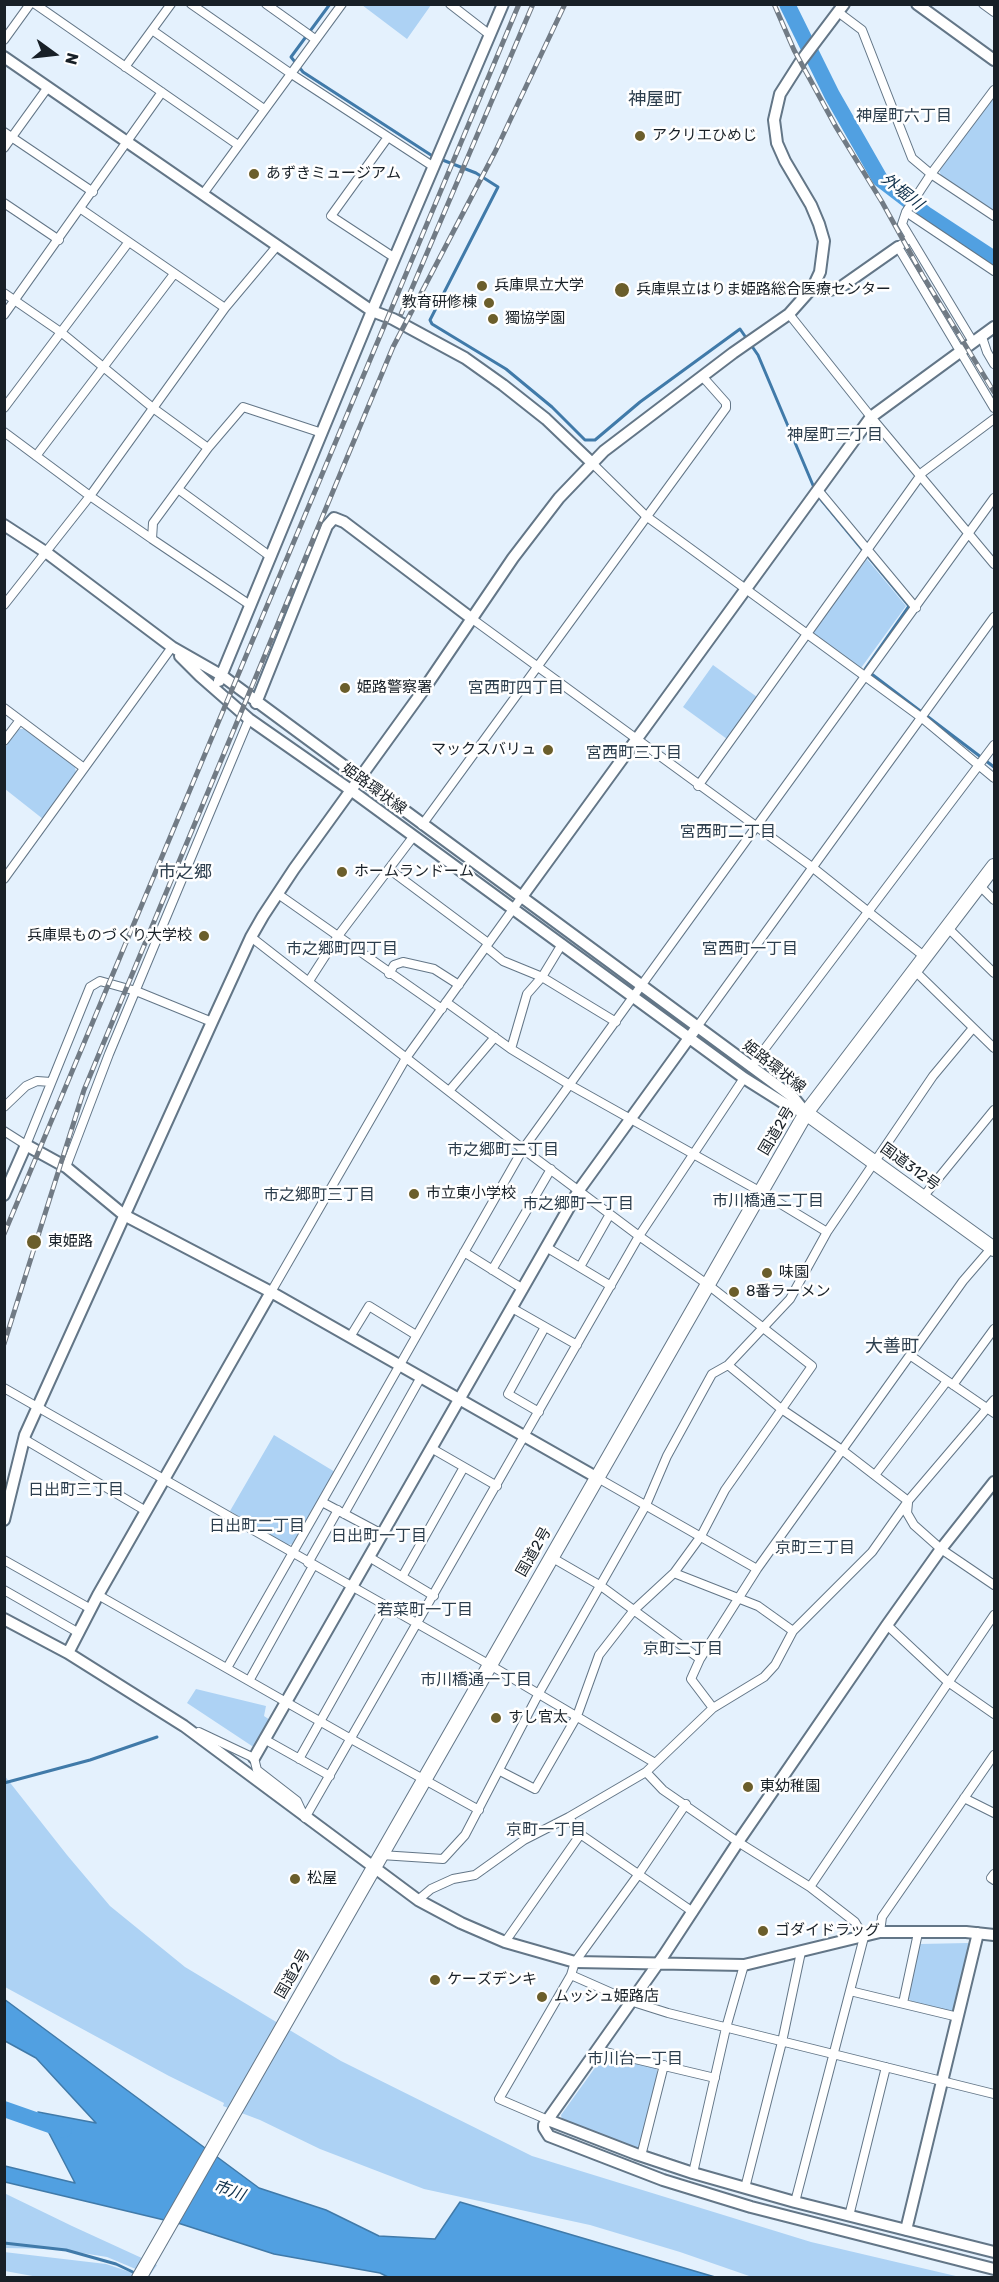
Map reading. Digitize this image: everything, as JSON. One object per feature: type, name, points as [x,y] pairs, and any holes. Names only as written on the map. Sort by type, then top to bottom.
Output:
[{"type":"highway","name":"国道2号","points":[[139,2277],[806,1113],[994,866]]},
{"type":"highway","name":"国道312号","points":[[806,1113],[994,1247]]},
{"type":"street","points":[[4,40],[30,4]]},
{"type":"street","points":[[35,4],[238,145]]},
{"type":"street","points":[[125,67],[171,4]]},
{"type":"street","points":[[191,4],[290,73],[434,167]]},
{"type":"street","points":[[266,4],[311,36]]},
{"type":"street","points":[[450,4],[490,35]]},
{"type":"street","points":[[215,689],[503,4]]},
{"type":"street","points":[[917,4],[994,60]]},
{"type":"street","points":[[983,4],[994,12]]},
{"type":"street","points":[[203,194],[290,73],[311,36],[342,5]]},
{"type":"street","points":[[4,1520],[24,1439],[37,1407],[251,937],[278,894],[422,692],[471,618],[559,498],[591,462],[702,376],[789,314],[813,287],[820,272],[824,241],[811,205],[777,143],[774,120],[780,94],[801,61],[841,8],[862,30],[912,158],[994,216]]},
{"type":"street","points":[[152,30],[264,109]]},
{"type":"street","points":[[4,57],[372,312],[393,319],[465,358],[503,385],[546,419],[646,516],[922,718],[994,778]]},
{"type":"street","points":[[4,148],[8,135],[48,87]]},
{"type":"street","points":[[994,90],[915,198],[902,224],[994,364]]},
{"type":"street","points":[[4,315],[162,92]]},
{"type":"street","points":[[8,135],[93,192]]},
{"type":"street","points":[[388,137],[331,216],[395,258]]},
{"type":"street","points":[[4,203],[59,240]]},
{"type":"street","points":[[81,209],[225,308]]},
{"type":"street","points":[[906,212],[994,271]]},
{"type":"street","points":[[813,287],[830,290],[841,287],[910,238]]},
{"type":"street","points":[[4,408],[128,243]]},
{"type":"street","points":[[4,605],[90,496],[225,308],[278,246]]},
{"type":"street","points":[[898,247],[994,408]]},
{"type":"street","points":[[36,456],[174,274]]},
{"type":"street","points":[[4,293],[62,333],[153,408],[208,448]]},
{"type":"street","points":[[789,314],[920,477],[994,564]]},
{"type":"street","points":[[68,1653],[98,1595],[406,1058],[871,417],[994,327]]},
{"type":"street","points":[[422,825],[726,408],[726,403],[702,376]]},
{"type":"street","points":[[152,539],[153,523],[208,448],[243,407],[322,433]]},
{"type":"street","points":[[699,786],[922,472],[994,419]]},
{"type":"street","points":[[4,432],[90,496],[250,605]]},
{"type":"street","points":[[178,489],[270,557]]},
{"type":"street","points":[[818,490],[916,608]]},
{"type":"street","points":[[226,1668],[523,1149],[994,498]]},
{"type":"street","points":[[256,703],[327,526],[334,518],[344,522],[537,669],[812,867],[925,957]]},
{"type":"street","name":"姫路環状線","points":[[4,525],[46,553],[172,647],[221,675],[794,1098],[806,1113]]},
{"type":"street","points":[[306,1818],[297,1801],[257,1770],[254,1758],[381,1534],[579,1190],[994,617]]},
{"type":"street","points":[[4,879],[13,870],[172,647]]},
{"type":"street","name":"姫路環状線","points":[[172,647],[249,719],[352,791],[744,1078],[790,1107],[806,1113]]},
{"type":"street","points":[[4,708],[84,768]]},
{"type":"street","points":[[66,1167],[249,719]]},
{"type":"street","points":[[4,741],[20,720]]},
{"type":"street","points":[[751,1067],[994,745]]},
{"type":"street","points":[[309,981],[338,936],[413,837]]},
{"type":"street","points":[[389,869],[487,945],[503,961],[542,977],[616,1022]]},
{"type":"street","points":[[980,886],[994,900]]},
{"type":"street","points":[[278,894],[389,974],[570,1085],[761,1192],[827,1232]]},
{"type":"street","points":[[948,928],[994,973]]},
{"type":"street","points":[[251,937],[523,1149],[707,1284],[812,1366],[780,1408],[725,1490],[701,1536],[674,1573],[634,1610],[599,1655],[577,1716],[535,1789],[500,1772]]},
{"type":"street","points":[[511,1049],[527,994],[542,977],[562,944]]},
{"type":"street","points":[[389,974],[394,966],[403,962],[434,969],[459,985]]},
{"type":"street","points":[[915,971],[994,1048]]},
{"type":"street","points":[[4,1195],[90,987],[100,981],[136,991],[212,1022]]},
{"type":"street","points":[[381,1855],[443,1858],[465,1835],[500,1772],[539,1693],[646,1505],[667,1455],[712,1374],[728,1365],[790,1299],[827,1232],[933,1076],[973,1028]]},
{"type":"street","points":[[450,1091],[495,1037]]},
{"type":"street","points":[[306,1818],[639,1236],[744,1078]]},
{"type":"street","points":[[4,1107],[26,1086],[37,1081],[51,1082]]},
{"type":"street","points":[[923,1197],[994,1110]]},
{"type":"street","points":[[4,1131],[66,1167],[124,1215],[350,1336],[757,1569]]},
{"type":"street","points":[[492,1270],[551,1169]]},
{"type":"street","points":[[580,1267],[610,1214]]},
{"type":"street","points":[[546,1247],[611,1286]]},
{"type":"street","points":[[712,1708],[691,1679],[700,1659],[757,1569],[963,1281],[994,1247]]},
{"type":"street","points":[[464,1252],[523,1289]]},
{"type":"street","points":[[350,1336],[369,1306],[416,1335]]},
{"type":"street","points":[[512,1308],[577,1345]]},
{"type":"street","points":[[538,1412],[508,1394],[545,1327]]},
{"type":"street","points":[[875,1475],[994,1329]]},
{"type":"street","points":[[911,1356],[994,1413]]},
{"type":"street","points":[[728,1365],[780,1408],[842,1450],[908,1501]]},
{"type":"street","points":[[249,1681],[311,1564],[421,1377]]},
{"type":"street","points":[[4,1388],[539,1693],[655,1763]]},
{"type":"street","points":[[418,1900],[431,1889],[453,1879],[475,1875],[524,1840],[569,1817],[646,1772],[712,1708],[764,1677],[775,1665],[793,1631],[872,1552],[908,1501],[994,1400]]},
{"type":"street","points":[[24,1439],[146,1511]]},
{"type":"street","points":[[431,1448],[496,1486]]},
{"type":"street","points":[[402,1577],[464,1467]]},
{"type":"street","points":[[994,1482],[941,1549],[887,1625],[544,2128],[549,2136],[663,2180],[761,2210],[994,2269]]},
{"type":"street","points":[[908,1501],[907,1513],[914,1525],[941,1549],[994,1585]]},
{"type":"street","points":[[322,1502],[381,1534]]},
{"type":"street","points":[[369,1557],[434,1596]]},
{"type":"street","points":[[551,1557],[601,1586],[700,1659]]},
{"type":"street","points":[[4,1560],[91,1609]]},
{"type":"street","points":[[674,1573],[758,1606],[793,1631]]},
{"type":"street","points":[[4,1590],[79,1633]]},
{"type":"street","points":[[98,1595],[479,1810]]},
{"type":"street","points":[[299,1759],[385,1606]]},
{"type":"street","points":[[810,1887],[994,1615]]},
{"type":"street","points":[[4,1619],[68,1653],[184,1726],[418,1900],[461,1923],[505,1942],[574,1962],[744,1965],[880,1932],[978,1934],[993,1932]]},
{"type":"street","points":[[887,1625],[948,1682],[994,1714]]},
{"type":"street","points":[[184,1726],[254,1758]]},
{"type":"street","points":[[264,1739],[330,1776]]},
{"type":"street","points":[[880,1932],[882,1917],[994,1755]]},
{"type":"street","points":[[646,1772],[663,1790],[738,1842],[810,1887],[855,1922],[864,1937],[795,2202]]},
{"type":"street","points":[[964,1798],[994,1813]]},
{"type":"street","points":[[686,1804],[638,1875],[574,1962],[571,1975],[499,2099],[641,2156],[693,2173],[795,2202],[994,2252]]},
{"type":"street","points":[[569,1817],[580,1835],[693,1912]]},
{"type":"street","points":[[505,1942],[580,1835]]},
{"type":"street","points":[[994,1874],[991,1878],[994,1880]]},
{"type":"street","points":[[903,2003],[918,1932]]},
{"type":"street","points":[[906,2230],[978,1934]]},
{"type":"street","points":[[746,2188],[782,2042],[801,1952]]},
{"type":"street","points":[[693,2173],[726,2028],[744,1965]]},
{"type":"street","points":[[571,1975],[630,2001],[726,2028],[994,2094]]},
{"type":"street","points":[[850,1990],[958,2017]]},
{"type":"street","points":[[597,2050],[715,2078]]},
{"type":"street","points":[[641,2156],[664,2066]]},
{"type":"street","points":[[849,2216],[886,2067]]},
{"type":"shaded area","points":[[362,5],[431,5],[407,39]]},
{"type":"shaded area","points":[[994,96],[994,212],[941,176],[939,169]]},
{"type":"shaded area","points":[[867,559],[906,606],[861,668],[812,632]]},
{"type":"shaded area","points":[[713,665],[757,697],[727,739],[683,707]]},
{"type":"shaded area","points":[[18,729],[24,729],[75,766],[76,773],[43,819],[5,789],[5,748]]},
{"type":"shaded area","points":[[274,1435],[335,1472],[293,1544],[287,1545],[230,1511]]},
{"type":"shaded area","points":[[196,1689],[266,1706],[264,1716],[270,1720],[255,1748],[187,1703]]},
{"type":"shaded area","points":[[4,1775],[110,1906],[185,1967],[341,2061],[532,2156],[811,2242],[960,2277],[752,2277],[590,2225],[424,2189],[320,2149],[260,2120],[223,2106],[224,2103],[169,2076],[5,1987]]},
{"type":"shaded area","points":[[968,1943],[971,1946],[955,2009],[950,2012],[911,2001],[907,1997],[920,1944]]},
{"type":"shaded area","points":[[602,2058],[656,2068],[658,2073],[640,2148],[633,2149],[562,2120],[561,2115]]},
{"type":"shaded area","points":[[4,2193],[157,2265],[150,2275],[107,2257],[57,2249],[5,2248]]},
{"type":"shaded area","points":[[4,2252],[106,2264],[145,2277],[38,2277],[5,2271]]},
{"type":"water","points":[[4,1999],[259,2188],[326,2210],[379,2236],[435,2239],[460,2202],[715,2277],[388,2277],[380,2273],[274,2254],[181,2224],[5,2182],[5,2166],[75,2183],[38,2112],[96,2123],[36,2058],[5,2041]]},
{"type":"waterway","points":[[330,4],[291,57],[303,72],[434,157]]},
{"type":"waterway","name":"外堀川","points":[[787,4],[832,95],[880,179],[927,215],[994,259]]},
{"type":"waterway","points":[[440,159],[476,173],[498,187],[430,320],[432,324],[506,369],[552,407],[585,440],[595,440],[640,402],[740,329],[758,355],[815,490]]},
{"type":"waterway","points":[[818,496],[909,606],[865,669],[994,767]]},
{"type":"waterway","points":[[4,1783],[90,1760],[157,1737]]},
{"type":"waterway","name":"市川","points":[[4,2109],[64,2130]]},
{"type":"waterway","points":[[4,2243],[66,2250],[116,2264],[137,2274]]},
{"type":"railway","points":[[4,1234],[519,4]]},
{"type":"railway","points":[[401,314],[533,4]]},
{"type":"railway","points":[[4,1344],[84,1090],[393,347],[496,150],[565,4]]},
{"type":"railway","points":[[774,4],[794,50],[836,127],[994,392]]},
{"type":"place","name":"アクリエひめじ","points":[[640,136]]},
{"type":"place","name":"あずきミュージアム","points":[[254,174]]},
{"type":"place","name":"兵庫県立大学","points":[[482,286]]},
{"type":"place","name":"兵庫県立はりま姫路総合医療センター","points":[[622,290]]},
{"type":"place","name":"教育研修棟","points":[[489,303]]},
{"type":"place","name":"獨協学園","points":[[493,319]]},
{"type":"place","name":"姫路警察署","points":[[345,688]]},
{"type":"place","name":"マックスバリュ","points":[[548,750]]},
{"type":"place","name":"ホームランドーム","points":[[342,872]]},
{"type":"place","name":"兵庫県ものづくり大学校","points":[[204,936]]},
{"type":"place","name":"市立東小学校","points":[[414,1194]]},
{"type":"place","name":"東姫路","points":[[34,1242]]},
{"type":"place","name":"味園","points":[[767,1273]]},
{"type":"place","name":"8番ラーメン","points":[[734,1292]]},
{"type":"place","name":"すし官太","points":[[496,1718]]},
{"type":"place","name":"東幼稚園","points":[[748,1787]]},
{"type":"place","name":"松屋","points":[[295,1879]]},
{"type":"place","name":"ゴダイドラッグ","points":[[763,1931]]},
{"type":"place","name":"ケーズデンキ","points":[[435,1980]]},
{"type":"place","name":"ムッシュ姫路店","points":[[542,1997]]},
{"type":"district","name":"神屋町","points":[[655,100]]},
{"type":"district","name":"神屋町六丁目","points":[[904,116]]},
{"type":"district","name":"神屋町三丁目","points":[[835,435]]},
{"type":"district","name":"宮西町四丁目","points":[[516,688]]},
{"type":"district","name":"宮西町三丁目","points":[[634,753]]},
{"type":"district","name":"宮西町二丁目","points":[[728,832]]},
{"type":"district","name":"市之郷","points":[[185,873]]},
{"type":"district","name":"市之郷町四丁目","points":[[342,949]]},
{"type":"district","name":"宮西町一丁目","points":[[750,949]]},
{"type":"district","name":"市之郷町二丁目","points":[[503,1150]]},
{"type":"district","name":"市之郷町三丁目","points":[[319,1195]]},
{"type":"district","name":"市川橋通二丁目","points":[[768,1201]]},
{"type":"district","name":"市之郷町一丁目","points":[[578,1204]]},
{"type":"district","name":"大善町","points":[[892,1347]]},
{"type":"district","name":"日出町三丁目","points":[[76,1490]]},
{"type":"district","name":"日出町二丁目","points":[[257,1526]]},
{"type":"district","name":"日出町一丁目","points":[[379,1536]]},
{"type":"district","name":"京町三丁目","points":[[815,1548]]},
{"type":"district","name":"若菜町一丁目","points":[[425,1610]]},
{"type":"district","name":"京町二丁目","points":[[683,1649]]},
{"type":"district","name":"市川橋通一丁目","points":[[476,1680]]},
{"type":"district","name":"京町一丁目","points":[[546,1830]]},
{"type":"district","name":"市川台一丁目","points":[[635,2059]]}]
